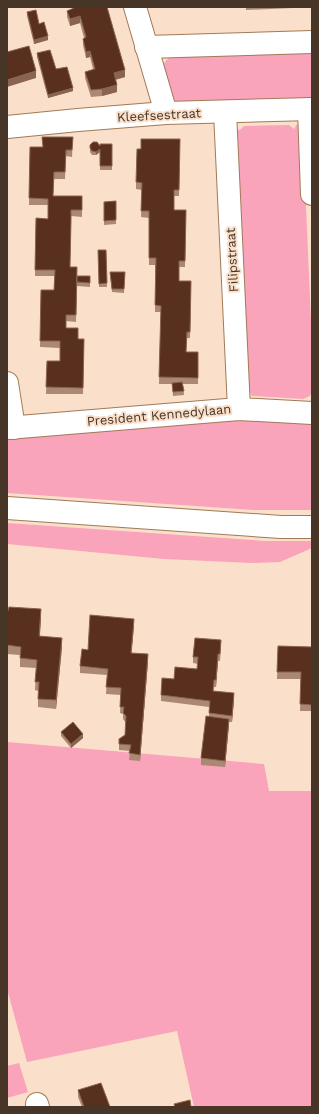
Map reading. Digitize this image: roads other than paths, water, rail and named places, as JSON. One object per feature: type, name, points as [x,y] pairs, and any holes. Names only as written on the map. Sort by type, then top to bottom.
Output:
[{"type":"street","points":[[135,7],[166,113]]},
{"type":"street","points":[[146,47],[312,42]]},
{"type":"street","points":[[310,109],[312,194]]},
{"type":"street","name":"Kleefsestraat","points":[[7,127],[166,113],[310,109]]},
{"type":"street","name":"Filipstraat","points":[[225,112],[238,408]]},
{"type":"street","points":[[7,383],[11,428]]},
{"type":"street","name":"President Kennedylaan","points":[[11,428],[238,408],[312,413]]},
{"type":"street","points":[[7,508],[281,527],[312,527]]}]
